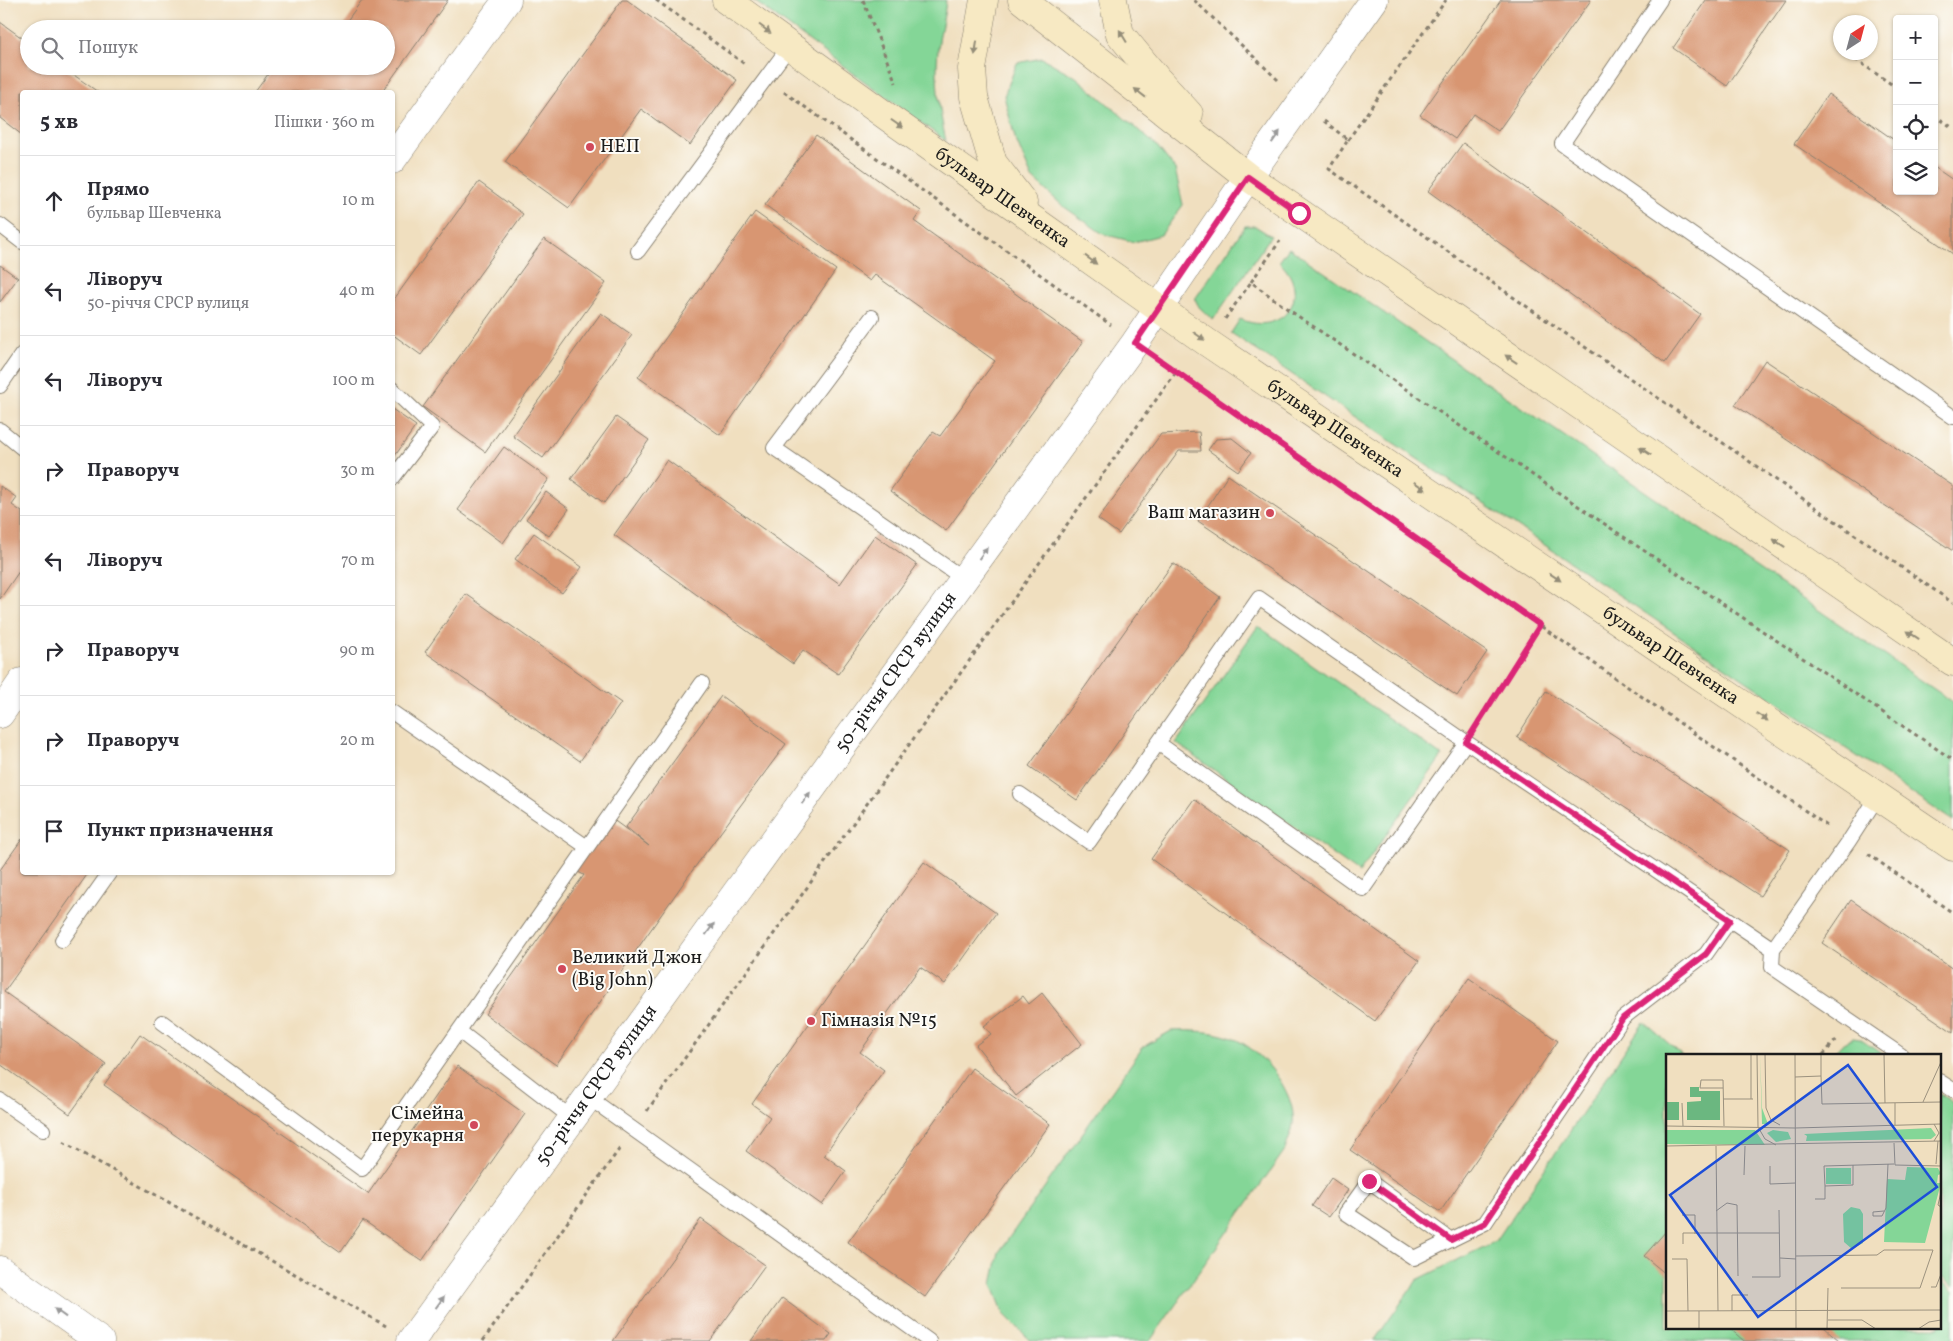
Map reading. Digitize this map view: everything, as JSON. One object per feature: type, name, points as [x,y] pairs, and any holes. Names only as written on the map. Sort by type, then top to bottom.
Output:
[{"type":"main road","name":"бульвар Шевченка","points":[[726,0],[789,47],[1159,308],[1953,847]]},
{"type":"main road","points":[[984,0],[972,69],[974,97],[993,163],[1037,221]]},
{"type":"main road","points":[[1022,0],[1248,177],[1953,662]]},
{"type":"main road","points":[[1113,0],[1120,34],[1157,80],[1248,177]]},
{"type":"street","points":[[395,156],[507,0]]},
{"type":"street","name":"50-річчя СРСР вулиця","points":[[412,1341],[1135,343],[1248,177],[1374,0]]},
{"type":"street","points":[[0,714],[20,685]]},
{"type":"street","points":[[0,1270],[100,1341]]},
{"type":"lane","points":[[1660,0],[1562,144],[1953,417]]},
{"type":"lane","points":[[638,251],[789,47]]},
{"type":"lane","points":[[0,225],[20,240]]},
{"type":"lane","points":[[872,317],[774,448],[964,580]]},
{"type":"lane","points":[[0,386],[20,357]]},
{"type":"lane","points":[[395,392],[432,427],[395,476]]},
{"type":"lane","points":[[0,430],[20,446]]},
{"type":"lane","points":[[1020,794],[1089,842],[1259,598],[1466,742],[1773,949]]},
{"type":"lane","points":[[162,1022],[362,1169],[702,683]]},
{"type":"lane","points":[[395,714],[587,847]]},
{"type":"lane","points":[[1158,743],[1363,890],[1466,742]]},
{"type":"lane","points":[[1878,796],[1849,842],[1773,949],[1772,967],[1900,1054]]},
{"type":"lane","points":[[62,940],[108,875]]},
{"type":"lane","points":[[1451,1240],[1369,1181],[1346,1212],[1414,1258],[1451,1240],[1485,1223],[1623,1018],[1706,954],[1730,920]]},
{"type":"lane","points":[[459,1031],[573,1119]]},
{"type":"lane","points":[[1940,1082],[1953,1090]]},
{"type":"lane","points":[[588,1097],[929,1341]]},
{"type":"lane","points":[[0,1100],[43,1130]]},
{"type":"path","points":[[656,0],[1176,372],[1953,913]]},
{"type":"path","points":[[863,0],[898,90]]},
{"type":"path","points":[[1348,140],[1446,0]]},
{"type":"path","points":[[1857,60],[1893,85]]},
{"type":"path","points":[[1938,118],[1953,128]]},
{"type":"path","points":[[1329,169],[1953,603]]},
{"type":"path","points":[[1221,325],[1280,241]]},
{"type":"path","points":[[1251,282],[1289,310],[1953,760]]},
{"type":"path","points":[[483,1341],[1176,372]]},
{"type":"path","points":[[1466,742],[1540,625]]},
{"type":"path","points":[[43,1130],[412,1341]]},
{"type":"green space","points":[[753,0],[946,0],[937,61],[937,84],[946,141]]},
{"type":"green space","points":[[1042,58],[1076,77],[1157,146],[1175,169],[1183,205],[1161,235],[1134,242],[1103,234],[1063,206],[1032,178],[1015,138],[1004,96],[1017,63]]},
{"type":"green space","points":[[1245,226],[1255,226],[1271,236],[1213,320],[1199,307],[1195,299]]},
{"type":"green space","points":[[1289,248],[1953,702],[1953,821],[1231,333],[1240,319],[1256,323],[1270,323],[1281,318],[1289,310],[1294,299],[1294,287],[1289,274],[1279,262]]},
{"type":"green space","points":[[1258,626],[1442,756],[1359,873],[1176,743]]},
{"type":"green space","points":[[1644,1022],[1681,1054],[1666,1054],[1666,1328],[1940,1328],[1940,1280],[1953,1291],[1953,1341],[1374,1341],[1417,1280],[1496,1241]]},
{"type":"green space","points":[[1171,1031],[1202,1032],[1232,1038],[1243,1043],[1265,1061],[1283,1085],[1293,1112],[1293,1124],[1285,1150],[1150,1341],[1031,1341],[1004,1314],[992,1284],[999,1252],[1143,1047]]},
{"type":"green space","points":[[1853,1038],[1860,1039],[1882,1054],[1833,1054],[1843,1043]]},
{"type":"green space","points":[[1940,1094],[1953,1103],[1953,1287],[1940,1276]]},
{"type":"building","points":[[362,0],[448,0],[395,74],[395,20],[348,20]]},
{"type":"building","points":[[622,0],[627,0],[737,80],[690,145],[641,109],[569,208],[505,162]]},
{"type":"building","points":[[1501,0],[1591,0],[1498,131],[1473,114],[1455,139],[1420,115]]},
{"type":"building","points":[[1706,0],[1786,0],[1727,86],[1673,48]]},
{"type":"building","points":[[0,22],[20,36],[20,75],[74,75],[95,90],[20,90],[20,133],[0,118]]},
{"type":"building","points":[[267,75],[394,75],[383,90],[256,90]]},
{"type":"building","points":[[1828,94],[1893,139],[1893,195],[1938,195],[1938,170],[1953,180],[1953,254],[1794,144]]},
{"type":"building","points":[[816,135],[921,211],[914,221],[1083,342],[946,531],[890,491],[933,432],[940,436],[995,361],[875,275],[870,281],[765,205]]},
{"type":"building","points":[[1463,143],[1700,314],[1665,363],[1428,191]]},
{"type":"building","points":[[479,182],[523,214],[421,355],[395,336],[395,298]]},
{"type":"building","points":[[755,212],[836,270],[720,435],[638,377]]},
{"type":"building","points":[[544,239],[606,283],[485,452],[423,407]]},
{"type":"building","points":[[0,265],[18,278],[0,302]]},
{"type":"building","points":[[601,313],[632,335],[543,458],[513,436]]},
{"type":"building","points":[[1765,360],[1953,486],[1953,551],[1735,405]]},
{"type":"building","points":[[395,411],[416,426],[395,456]]},
{"type":"building","points":[[616,417],[649,440],[604,503],[571,479]]},
{"type":"building","points":[[1199,432],[1201,451],[1179,451],[1119,534],[1098,519],[1161,434]]},
{"type":"building","points":[[1232,438],[1251,453],[1238,471],[1208,450],[1216,439]]},
{"type":"building","points":[[504,447],[549,479],[503,543],[458,510]]},
{"type":"building","points":[[667,460],[840,584],[875,535],[917,565],[838,674],[803,650],[793,664],[614,535]]},
{"type":"building","points":[[1228,475],[1487,652],[1457,696],[1198,521]]},
{"type":"building","points":[[0,486],[17,498],[12,505],[20,511],[20,570],[0,599]]},
{"type":"building","points":[[546,492],[569,509],[549,536],[526,519]]},
{"type":"building","points":[[534,533],[582,567],[562,593],[515,559]]},
{"type":"building","points":[[1173,563],[1220,597],[1077,800],[1029,766]]},
{"type":"building","points":[[466,594],[621,703],[580,761],[425,652]]},
{"type":"building","points":[[1546,691],[1790,850],[1760,896],[1517,737]]},
{"type":"building","points":[[721,696],[786,744],[689,875],[556,1065],[485,1014],[584,875],[574,870],[612,819],[649,846],[626,827]]},
{"type":"building","points":[[1194,799],[1419,961],[1375,1021],[1151,859]]},
{"type":"building","points":[[20,842],[20,875],[87,875],[4,992],[106,1064],[70,1114],[0,1064],[0,870]]},
{"type":"building","points":[[924,862],[996,913],[945,984],[920,967],[860,1052],[884,1070],[824,1155],[846,1171],[822,1205],[746,1151],[770,1117],[752,1104]]},
{"type":"building","points":[[1851,900],[1953,969],[1953,1032],[1822,943]]},
{"type":"building","points":[[1469,978],[1558,1041],[1440,1212],[1350,1150]]},
{"type":"building","points":[[1042,993],[1082,1044],[1016,1096],[976,1045],[991,1034],[984,1026],[1023,996],[1029,1004]]},
{"type":"building","points":[[140,1034],[368,1194],[457,1066],[525,1114],[422,1261],[363,1220],[341,1252],[104,1085]]},
{"type":"building","points":[[972,1068],[1050,1124],[925,1297],[848,1242]]},
{"type":"building","points":[[1331,1178],[1348,1190],[1329,1217],[1312,1206]]},
{"type":"building","points":[[701,1219],[765,1265],[710,1341],[613,1341]]},
{"type":"building","points":[[1666,1231],[1666,1274],[1644,1256]]},
{"type":"building","points":[[782,1298],[831,1334],[826,1341],[751,1341]]},
{"type":"building","points":[[1729,1328],[1825,1328],[1840,1341],[1744,1341]]},
{"type":"place","name":"НЕП","points":[[590,147]]},
{"type":"place","name":"Ваш магазин","points":[[1270,513]]},
{"type":"place","name":"Великий Джон (Big John)","points":[[562,969]]},
{"type":"place","name":"Гімназія №15","points":[[811,1021]]},
{"type":"place","name":"Сімейна перукарня","points":[[474,1125]]},
{"type":"route","points":[[1299,213],[1248,177],[1135,343],[1540,625],[1466,742],[1730,920],[1706,954],[1623,1018],[1485,1223],[1451,1240],[1369,1181]]}]
